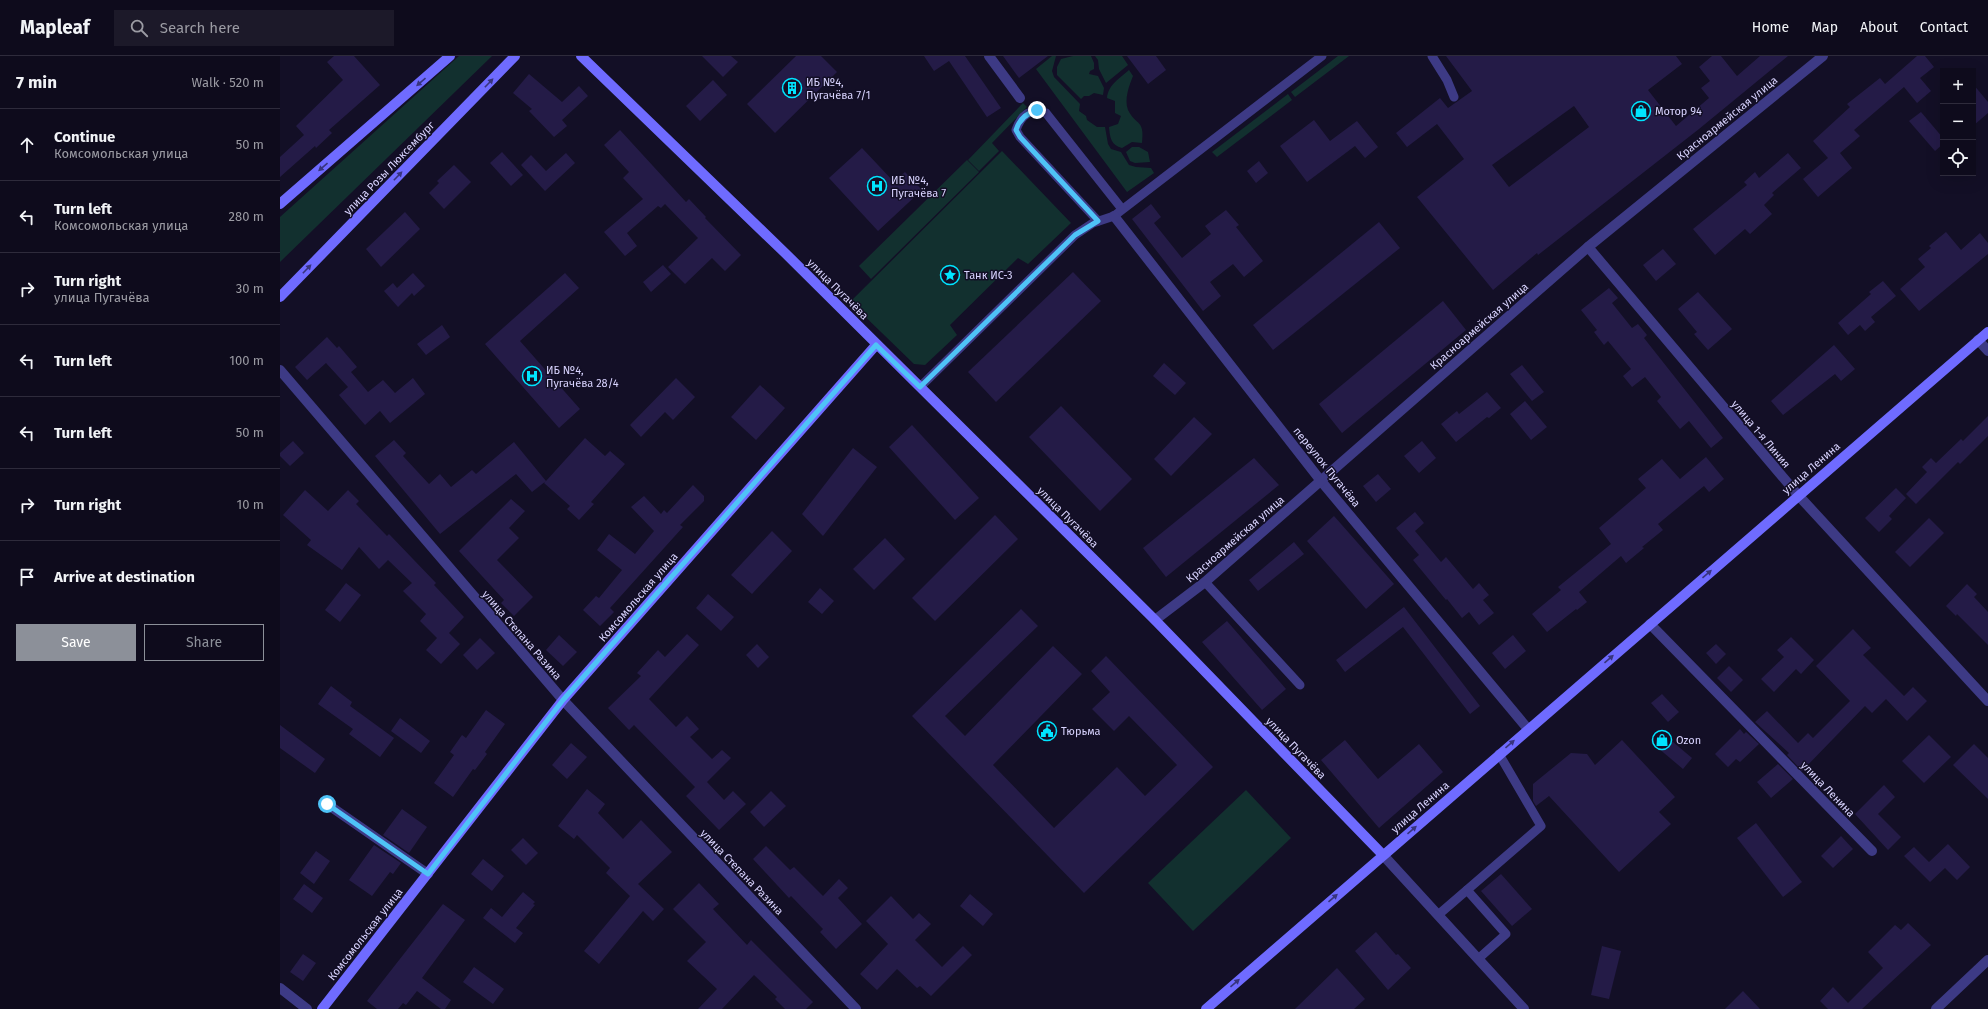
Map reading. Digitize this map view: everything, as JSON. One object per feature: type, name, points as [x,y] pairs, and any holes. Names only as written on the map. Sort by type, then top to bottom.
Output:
[{"type":"main road","points":[[280,204],[450,56]]},
{"type":"main road","name":"улица Розы Люксембург","points":[[280,297],[515,56]]},
{"type":"main road","name":"улица Пугачёва","points":[[582,56],[920,387],[1155,620],[1383,855]]},
{"type":"main road","name":"улица Ленина","points":[[1206,1009],[1528,728],[1988,332]]},
{"type":"main road","name":"Комсомольская улица","points":[[322,1009],[563,700],[876,345]]},
{"type":"street","points":[[989,56],[1020,98]]},
{"type":"street","name":"Красноармейская улица","points":[[1155,620],[1205,582],[1588,247],[1823,56]]},
{"type":"street","name":"переулок Пугачёва","points":[[1114,216],[1321,481],[1528,728]]},
{"type":"street","name":"улица 1-я Линия","points":[[1588,247],[1798,495],[1988,701]]},
{"type":"street","points":[[1978,340],[1988,351]]},
{"type":"street","name":"улица Степана Разина","points":[[280,370],[563,700],[856,1009]]},
{"type":"street","name":"улица Ленина","points":[[1650,624],[1872,851]]},
{"type":"street","points":[[327,804],[428,874]]},
{"type":"street","name":"улица Пугачёва","points":[[1383,855],[1524,1009]]},
{"type":"street","points":[[1936,1009],[1988,960]]},
{"type":"street","points":[[280,988],[307,1009]]},
{"type":"lane","points":[[920,387],[1075,235],[1098,221],[1114,216],[1322,56]]},
{"type":"lane","points":[[1432,56],[1447,80],[1454,97]]},
{"type":"lane","points":[[1098,221],[1020,137],[1016,130],[1018,123],[1030,112],[1037,110],[1046,113],[1122,209]]},
{"type":"lane","points":[[1205,582],[1300,685]]},
{"type":"lane","points":[[1438,915],[1541,826],[1499,754]]},
{"type":"lane","points":[[1467,890],[1506,934],[1478,959]]},
{"type":"green space","points":[[459,56],[492,56],[280,262],[280,217]]},
{"type":"green space","points":[[1052,56],[1056,56],[1052,71],[1054,77],[1080,104],[1079,111],[1086,116],[1087,120],[1097,127],[1105,127],[1108,144],[1111,149],[1121,152],[1129,165],[1151,168],[1154,173],[1127,192],[1036,69]]},
{"type":"green space","points":[[1073,56],[1091,56],[1094,63],[1094,69],[1090,71],[1089,74],[1098,76],[1104,88],[1103,95],[1094,93],[1089,96],[1084,96],[1081,99],[1057,75],[1057,67],[1061,59]]},
{"type":"green space","points":[[1095,56],[1122,56],[1128,65],[1106,83],[1099,69],[1098,60]]},
{"type":"green space","points":[[1338,56],[1349,56],[1295,97],[1291,92]]},
{"type":"green space","points":[[1129,70],[1133,76],[1128,93],[1127,106],[1131,115],[1141,126],[1143,135],[1142,143],[1132,142],[1122,148],[1113,143],[1109,127],[1118,124],[1121,116],[1115,113],[1115,101],[1107,98],[1112,86]]},
{"type":"green space","points":[[1288,94],[1292,100],[1217,157],[1212,152]]},
{"type":"green space","points":[[1023,103],[1027,107],[992,143],[999,151],[979,171],[968,160]]},
{"type":"green space","points":[[1132,147],[1139,147],[1148,152],[1150,162],[1135,163],[1130,161],[1126,152]]},
{"type":"green space","points":[[1002,151],[1071,223],[1028,264],[1018,258],[950,325],[957,335],[925,365],[914,364],[850,302]]},
{"type":"green space","points":[[967,160],[979,172],[871,279],[859,266]]},
{"type":"green space","points":[[1246,790],[1291,838],[1193,931],[1148,883]]},
{"type":"building","points":[[334,56],[354,56],[380,85],[329,130],[332,133],[316,148],[315,146],[280,177],[280,157],[304,135],[296,126],[343,80],[327,62]]},
{"type":"building","points":[[702,56],[731,56],[738,62],[723,77]]},
{"type":"building","name":"ИБ №4, Пугачёва 7/1","points":[[796,56],[821,56],[837,72],[775,133],[747,104]]},
{"type":"building","points":[[924,56],[965,56],[1001,108],[987,117],[949,61],[934,71]]},
{"type":"building","points":[[1003,56],[1048,56],[1019,78]]},
{"type":"building","points":[[1127,56],[1156,56],[1166,70],[1148,84]]},
{"type":"building","points":[[1446,56],[1676,56],[1682,64],[1648,90],[1676,126],[1709,98],[1701,88],[1710,81],[1699,67],[1712,56],[1721,56],[1737,76],[1760,56],[1788,56],[1699,129],[1538,255],[1537,253],[1493,290],[1417,197],[1464,159],[1437,124],[1407,147],[1396,133],[1440,98],[1448,108],[1472,91]],"holes":[[[1574,106],[1589,127],[1509,187],[1492,165]]]},
{"type":"building","points":[[1917,56],[1925,56],[1934,67],[1920,78],[1931,91],[1917,103],[1904,87],[1854,130],[1860,136],[1840,153],[1852,168],[1818,197],[1803,179],[1828,158],[1813,141],[1850,107],[1847,104],[1880,78],[1885,84]]},
{"type":"building","points":[[529,74],[562,102],[579,86],[588,96],[562,120],[567,126],[554,137],[529,111],[532,109],[513,93]]},
{"type":"building","points":[[713,80],[727,95],[700,121],[686,106]]},
{"type":"building","points":[[1976,88],[1988,102],[1988,113],[1976,123]]},
{"type":"building","points":[[1921,112],[1940,134],[1940,147],[1935,151],[1909,121]]},
{"type":"building","points":[[1314,120],[1330,141],[1357,121],[1378,147],[1365,158],[1355,146],[1307,182],[1280,146]]},
{"type":"building","points":[[620,130],[686,202],[689,199],[706,217],[705,218],[741,255],[725,271],[712,258],[685,284],[668,267],[698,238],[665,204],[661,208],[658,206],[627,233],[637,246],[625,256],[604,232],[643,199],[623,178],[629,172],[604,145]]},
{"type":"building","name":"ИБ №4, Пугачёва 7","points":[[862,148],[894,182],[905,172],[922,190],[878,231],[829,178]]},
{"type":"building","points":[[502,152],[523,175],[511,186],[490,163]]},
{"type":"building","points":[[566,153],[575,163],[545,191],[521,165],[531,155],[546,171]]},
{"type":"building","points":[[1788,153],[1801,168],[1772,193],[1774,195],[1764,205],[1772,214],[1750,234],[1745,229],[1715,255],[1693,229],[1747,185],[1744,182],[1755,172],[1759,178]]},
{"type":"building","points":[[1259,161],[1268,173],[1256,183],[1247,171]]},
{"type":"building","points":[[454,165],[471,182],[444,209],[429,193],[439,183],[437,181]]},
{"type":"building","points":[[1151,204],[1161,217],[1154,223],[1182,258],[1211,234],[1205,226],[1226,210],[1239,225],[1236,227],[1263,261],[1244,277],[1233,264],[1210,282],[1221,296],[1203,311],[1132,219]]},
{"type":"building","points":[[405,212],[420,229],[381,267],[366,249]]},
{"type":"building","points":[[1379,222],[1400,248],[1273,350],[1253,325]]},
{"type":"building","points":[[1946,232],[1961,250],[1980,233],[1988,243],[1988,254],[1919,311],[1900,289],[1925,267],[1918,259],[1931,248],[1929,246]]},
{"type":"building","points":[[1663,249],[1676,264],[1656,281],[1643,265]]},
{"type":"building","points":[[663,265],[671,274],[651,292],[643,282]]},
{"type":"building","points":[[1073,272],[1101,301],[996,402],[968,372]]},
{"type":"building","points":[[413,273],[425,286],[414,296],[412,293],[398,307],[384,291],[393,283],[397,288]]},
{"type":"building","name":"ИБ №4, Пугачёва 28/4","points":[[565,273],[579,288],[520,341],[580,409],[559,428],[485,344]]},
{"type":"building","points":[[1883,281],[1896,296],[1871,317],[1875,322],[1865,331],[1860,325],[1848,335],[1838,323],[1871,294],[1869,292]]},
{"type":"building","points":[[1609,288],[1618,298],[1612,303],[1632,328],[1638,324],[1647,335],[1644,338],[1723,438],[1711,448],[1689,421],[1680,429],[1657,401],[1661,397],[1645,377],[1632,387],[1623,376],[1631,369],[1608,341],[1604,345],[1594,332],[1597,330],[1581,310]]},
{"type":"building","points":[[1698,292],[1732,329],[1708,350],[1694,334],[1697,332],[1678,309]]},
{"type":"building","points":[[1443,301],[1466,330],[1342,433],[1319,404]]},
{"type":"building","points":[[442,325],[450,337],[426,355],[417,344]]},
{"type":"building","points":[[327,337],[337,348],[339,346],[357,367],[351,372],[368,392],[383,380],[395,393],[413,378],[425,394],[390,423],[380,411],[365,425],[339,395],[348,387],[326,363],[307,380],[295,367]]},
{"type":"building","points":[[1834,345],[1855,369],[1841,381],[1835,374],[1783,415],[1771,401]]},
{"type":"building","points":[[1164,363],[1186,383],[1175,395],[1153,376]]},
{"type":"building","points":[[1522,365],[1544,392],[1532,401],[1510,374]]},
{"type":"building","points":[[676,378],[695,397],[673,420],[665,412],[641,437],[630,425]]},
{"type":"building","points":[[760,385],[785,408],[756,440],[731,417]]},
{"type":"building","points":[[1487,392],[1501,408],[1489,418],[1487,417],[1456,442],[1441,424],[1457,411],[1459,414]]},
{"type":"building","points":[[1525,401],[1547,427],[1531,440],[1510,414]]},
{"type":"building","points":[[1061,406],[1132,479],[1100,511],[1029,437]]},
{"type":"building","points":[[1988,416],[1988,436],[1960,464],[1958,462],[1916,504],[1906,494],[1927,472],[1922,467],[1931,458],[1936,463],[1961,439],[1963,441]]},
{"type":"building","points":[[1194,417],[1212,434],[1171,476],[1154,459]]},
{"type":"building","points":[[912,425],[979,498],[955,520],[889,447]]},
{"type":"building","points":[[585,438],[605,456],[610,451],[625,464],[591,502],[594,504],[579,520],[567,509],[570,506],[544,483]]},
{"type":"building","points":[[394,440],[406,453],[403,456],[429,484],[440,474],[451,487],[472,470],[476,474],[514,442],[546,481],[532,492],[516,474],[440,534],[375,456]]},
{"type":"building","points":[[293,441],[304,453],[290,466],[280,456],[280,453]]},
{"type":"building","points":[[1422,441],[1436,458],[1419,473],[1404,456]]},
{"type":"building","points":[[853,448],[877,467],[823,536],[802,514]]},
{"type":"building","points":[[1706,457],[1724,479],[1709,492],[1704,486],[1658,524],[1663,530],[1642,547],[1644,548],[1626,563],[1621,556],[1579,592],[1587,602],[1547,632],[1532,614],[1561,590],[1558,587],[1611,544],[1599,528],[1646,488],[1638,479],[1662,459],[1680,479]]},
{"type":"building","points":[[1254,458],[1279,485],[1166,577],[1143,548]]},
{"type":"building","points":[[1378,474],[1391,489],[1376,502],[1363,486]]},
{"type":"building","points":[[693,485],[704,496],[704,501],[680,525],[683,527],[610,608],[614,612],[600,626],[583,610],[596,596],[599,598],[622,570],[597,550],[609,534],[635,554],[654,531],[631,507],[644,496],[661,514],[664,510],[667,513]]},
{"type":"building","points":[[1896,488],[1906,498],[1889,516],[1892,519],[1879,532],[1865,518]]},
{"type":"building","points":[[305,490],[328,511],[348,490],[359,501],[356,504],[387,536],[389,534],[436,583],[434,585],[464,617],[449,633],[460,644],[441,664],[426,650],[437,638],[420,621],[426,614],[403,591],[412,583],[388,560],[379,569],[359,547],[342,570],[307,545],[311,540],[283,515]]},
{"type":"building","points":[[511,499],[525,511],[509,528],[519,538],[497,560],[533,597],[514,616],[501,603],[504,600],[459,551]]},
{"type":"building","points":[[1415,512],[1424,523],[1415,531],[1441,562],[1446,557],[1473,589],[1479,583],[1489,595],[1483,600],[1494,613],[1479,625],[1469,612],[1462,618],[1413,560],[1419,555],[1396,528]]},
{"type":"building","points":[[995,515],[1018,539],[935,621],[912,598]]},
{"type":"building","points":[[1334,516],[1394,584],[1366,609],[1307,541]]},
{"type":"building","points":[[1929,518],[1944,533],[1910,567],[1895,552]]},
{"type":"building","points":[[772,531],[792,551],[752,594],[731,575]]},
{"type":"building","points":[[885,538],[905,559],[874,590],[853,569]]},
{"type":"building","points":[[1294,542],[1304,554],[1258,591],[1249,580]]},
{"type":"building","points":[[346,583],[361,595],[340,622],[325,610]]},
{"type":"building","points":[[1967,584],[1977,594],[1974,597],[1988,612],[1988,645],[1957,614],[1956,616],[1946,606]]},
{"type":"building","points":[[820,588],[834,601],[822,614],[808,602]]},
{"type":"building","points":[[708,594],[734,617],[721,631],[696,608]]},
{"type":"building","points":[[1404,607],[1480,706],[1470,714],[1403,627],[1345,672],[1336,660]]},
{"type":"building","points":[[1021,609],[1038,626],[945,716],[965,736],[1053,646],[1082,674],[993,765],[1054,828],[1117,767],[1145,796],[1177,765],[1129,716],[1114,731],[1092,709],[1110,692],[1091,671],[1106,656],[1213,767],[1084,893],[912,716]]},
{"type":"building","points":[[1227,621],[1286,689],[1262,710],[1202,642]]},
{"type":"building","points":[[1853,629],[1871,648],[1863,655],[1904,696],[1913,687],[1927,701],[1907,721],[1886,699],[1872,713],[1865,706],[1802,771],[1787,755],[1789,753],[1755,722],[1767,711],[1798,743],[1808,733],[1813,738],[1850,701],[1816,666]]},
{"type":"building","points":[[687,634],[699,645],[649,699],[676,727],[687,716],[699,729],[690,737],[712,759],[722,750],[731,758],[707,782],[724,800],[733,791],[746,804],[719,830],[686,796],[695,787],[634,725],[629,730],[608,708],[641,676],[637,673],[658,650],[665,657]]},
{"type":"building","points":[[559,635],[577,652],[563,666],[546,650]]},
{"type":"building","points":[[1513,635],[1526,651],[1505,669],[1492,653]]},
{"type":"building","points":[[1791,637],[1814,660],[1801,674],[1796,669],[1774,692],[1761,679],[1784,657],[1777,650]]},
{"type":"building","points":[[480,638],[495,653],[477,670],[463,655]]},
{"type":"building","points":[[757,644],[769,657],[758,668],[746,655]]},
{"type":"building","points":[[1716,644],[1726,654],[1716,664],[1706,653]]},
{"type":"building","points":[[1729,666],[1743,680],[1731,692],[1717,678]]},
{"type":"building","points":[[331,686],[352,702],[350,706],[394,738],[380,757],[349,734],[353,729],[318,704]]},
{"type":"building","points":[[1662,694],[1679,712],[1668,722],[1651,703]]},
{"type":"building","points":[[486,710],[505,724],[485,752],[487,754],[475,770],[473,769],[453,797],[434,783],[454,755],[450,752],[462,735],[466,738]]},
{"type":"building","points":[[400,718],[430,741],[421,753],[391,731]]},
{"type":"building","points":[[280,725],[325,759],[315,773],[280,748]]},
{"type":"building","points":[[1740,729],[1744,734],[1746,732],[1759,744],[1740,762],[1736,759],[1728,767],[1715,754]]},
{"type":"building","points":[[1660,731],[1692,758],[1683,769],[1651,742]]},
{"type":"building","points":[[1929,735],[1951,757],[1924,783],[1902,761]]},
{"type":"building","points":[[1345,740],[1378,779],[1419,744],[1443,772],[1379,828],[1321,760]]},
{"type":"building","points":[[1622,740],[1675,797],[1659,812],[1671,824],[1619,872],[1549,796],[1536,806],[1533,801],[1533,784],[1571,753],[1587,754],[1595,765]]},
{"type":"building","points":[[571,743],[587,757],[567,779],[552,765]]},
{"type":"building","points":[[1974,744],[1988,758],[1988,799],[1953,765]]},
{"type":"building","points":[[1778,764],[1793,779],[1771,798],[1757,782]]},
{"type":"building","points":[[1884,785],[1895,797],[1878,814],[1901,837],[1888,850],[1855,814]]},
{"type":"building","points":[[587,789],[605,804],[598,813],[623,839],[641,820],[672,852],[638,884],[664,909],[653,921],[643,911],[599,964],[584,951],[630,896],[606,873],[610,868],[577,835],[574,839],[558,826]]},
{"type":"building","points":[[771,791],[786,806],[764,827],[750,812]]},
{"type":"building","points":[[402,809],[427,827],[409,853],[383,835]]},
{"type":"building","points":[[1756,823],[1802,882],[1783,897],[1737,838]]},
{"type":"building","points":[[1841,836],[1853,849],[1833,868],[1821,856]]},
{"type":"building","points":[[523,838],[538,853],[526,865],[511,850]]},
{"type":"building","points":[[1948,844],[1970,867],[1957,880],[1945,868],[1930,882],[1904,856],[1914,847],[1929,862]]},
{"type":"building","points":[[374,845],[401,863],[393,874],[390,872],[372,896],[349,880]]},
{"type":"building","points":[[766,846],[790,870],[794,867],[823,896],[839,879],[848,888],[838,898],[862,924],[836,949],[820,932],[823,929],[791,896],[789,898],[753,859]]},
{"type":"building","points":[[316,851],[330,861],[314,884],[300,873]]},
{"type":"building","points":[[483,859],[504,876],[492,891],[471,874]]},
{"type":"building","points":[[1501,874],[1532,909],[1512,926],[1481,891]]},
{"type":"building","points":[[699,883],[719,904],[713,909],[747,945],[751,940],[813,1002],[806,1009],[785,1009],[775,999],[777,997],[754,975],[722,1009],[698,1009],[717,989],[687,961],[706,942],[673,909]]},
{"type":"building","points":[[304,884],[323,898],[312,913],[293,899]]},
{"type":"building","points":[[523,892],[535,902],[533,904],[535,905],[516,928],[523,933],[515,943],[483,918],[491,908],[502,917]]},
{"type":"building","points":[[970,894],[993,914],[983,926],[960,906]]},
{"type":"building","points":[[891,896],[913,919],[919,913],[931,924],[915,940],[942,967],[963,946],[972,955],[931,996],[920,986],[917,988],[897,969],[877,990],[860,974],[888,944],[866,921]]},
{"type":"building","points":[[443,904],[465,920],[422,978],[451,1000],[445,1009],[441,1009],[417,991],[406,1005],[403,1003],[398,1009],[377,1009],[367,1001]]},
{"type":"building","points":[[1908,923],[1931,945],[1862,1009],[1828,1009],[1820,1001],[1833,987],[1848,1003],[1883,968],[1868,952],[1895,925],[1901,930]]},
{"type":"building","points":[[1376,932],[1396,955],[1398,954],[1411,968],[1388,990],[1355,951]]},
{"type":"building","points":[[1602,946],[1621,951],[1609,999],[1591,995]]},
{"type":"building","points":[[303,954],[316,963],[303,981],[290,972]]},
{"type":"building","points":[[474,967],[504,989],[493,1004],[463,982]]},
{"type":"building","points":[[1337,968],[1365,999],[1354,1009],[1295,1009]]},
{"type":"building","points":[[1743,991],[1760,1009],[1725,1009]]},
{"type":"place","name":"ИБ №4, Пугачёва 7/1","points":[[792,88]]},
{"type":"place","name":"Мотор 94","points":[[1641,111]]},
{"type":"place","name":"ИБ №4, Пугачёва 7","points":[[877,186]]},
{"type":"place","name":"Танк ИС-3","points":[[950,275]]},
{"type":"place","name":"ИБ №4, Пугачёва 28/4","points":[[532,376]]},
{"type":"place","name":"Тюрьма","points":[[1047,731]]},
{"type":"place","name":"Ozon","points":[[1662,740]]},
{"type":"route","points":[[327,804],[428,874],[563,700],[876,345],[920,387],[1075,235],[1098,221],[1020,137],[1016,130],[1018,123],[1030,112],[1037,110]]}]
